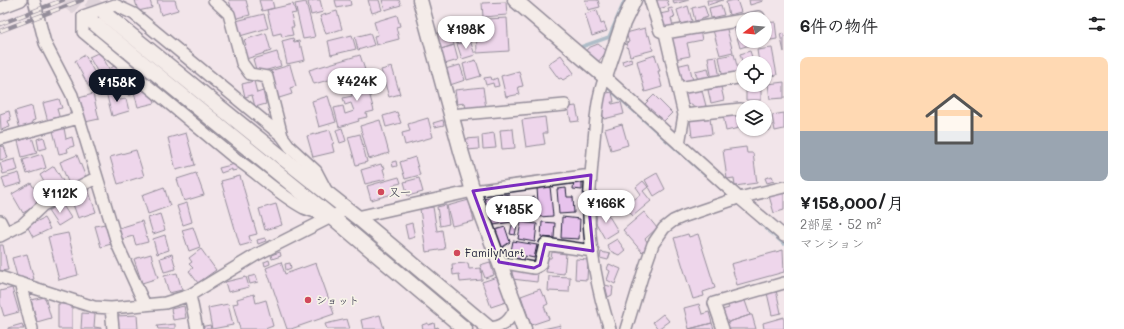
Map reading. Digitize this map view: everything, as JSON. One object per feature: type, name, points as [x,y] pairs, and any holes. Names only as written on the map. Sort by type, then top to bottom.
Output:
[{"type":"street","points":[[0,8],[21,0]]},
{"type":"street","points":[[34,0],[45,43],[72,95],[96,178],[118,246],[145,305]]},
{"type":"street","points":[[214,0],[229,14],[242,63],[250,74],[267,77],[282,136]]},
{"type":"street","points":[[420,0],[473,191],[524,329]]},
{"type":"street","points":[[515,0],[603,81],[679,144],[735,199],[784,236]]},
{"type":"street","points":[[610,329],[598,284],[593,251],[589,208],[591,175],[596,119],[603,81],[623,23],[634,0]]},
{"type":"street","points":[[650,0],[660,31],[665,33],[736,21]]},
{"type":"street","points":[[328,193],[316,171],[290,147],[282,136],[134,14],[115,5],[83,16],[83,32],[236,159],[287,198],[305,208],[332,217]]},
{"type":"street","points":[[105,14],[328,193],[489,328],[498,328],[505,324],[512,317],[516,308]]},
{"type":"street","points":[[90,20],[332,217],[465,329]]},
{"type":"street","points":[[665,33],[684,114],[679,144]]},
{"type":"street","points":[[679,88],[736,79]]},
{"type":"street","points":[[451,115],[565,105]]},
{"type":"street","points":[[684,114],[736,109]]},
{"type":"street","points":[[0,139],[79,118]]},
{"type":"street","points":[[0,277],[94,307],[111,308],[164,303],[190,295],[256,256],[332,217],[473,191],[591,175]]},
{"type":"street","points":[[0,221],[3,234],[23,224],[43,205],[96,178]]},
{"type":"street","points":[[626,329],[653,244],[664,228],[673,221],[682,217],[735,199],[784,187]]},
{"type":"street","points":[[499,262],[534,268],[540,265],[545,244],[593,251]]},
{"type":"street","points":[[723,329],[714,303],[784,283]]},
{"type":"street","points":[[20,284],[32,329]]},
{"type":"street","points":[[190,295],[197,329]]},
{"type":"street","points":[[111,308],[113,329]]},
{"type":"highlighted area","points":[[591,175],[589,208],[593,251],[545,244],[540,265],[534,268],[499,262],[473,191]]},
{"type":"building","points":[[135,0],[150,0],[152,8],[138,11]]},
{"type":"building","points":[[157,0],[175,0],[178,10],[161,15]]},
{"type":"building","points":[[229,0],[246,0],[250,15],[234,19]]},
{"type":"building","points":[[259,0],[272,0],[274,8],[262,11]]},
{"type":"building","points":[[320,0],[323,12],[311,15],[308,2]]},
{"type":"building","points":[[335,0],[350,0],[351,5],[337,8]]},
{"type":"building","points":[[368,0],[379,0],[382,10],[372,13]]},
{"type":"building","points":[[382,0],[399,0],[401,5],[385,10]]},
{"type":"building","points":[[585,0],[598,0],[600,7],[588,10]]},
{"type":"building","points":[[656,0],[667,0],[669,6],[658,9]]},
{"type":"building","points":[[673,0],[689,0],[674,4]]},
{"type":"building","points":[[707,0],[723,0],[708,5]]},
{"type":"building","points":[[737,0],[741,12],[736,12],[729,15],[726,2]]},
{"type":"building","points":[[749,0],[763,0],[763,1],[750,5]]},
{"type":"building","points":[[306,2],[315,37],[303,39],[295,4]]},
{"type":"building","points":[[506,2],[507,15],[483,17],[482,3]]},
{"type":"building","points":[[293,4],[296,13],[291,14],[294,27],[291,27],[293,35],[282,37],[281,33],[273,35],[267,10]]},
{"type":"building","points":[[704,5],[708,17],[695,21],[692,8]]},
{"type":"building","points":[[721,5],[724,15],[711,18],[709,8]]},
{"type":"building","points":[[688,6],[692,21],[681,24],[677,10]]},
{"type":"building","points":[[672,8],[675,17],[671,18],[673,26],[664,29],[660,14],[669,12],[668,9]]},
{"type":"building","points":[[597,10],[601,24],[604,23],[607,31],[592,36],[585,14]]},
{"type":"building","points":[[337,11],[342,29],[326,34],[320,16]]},
{"type":"building","points":[[264,14],[268,28],[240,36],[236,21]]},
{"type":"building","points":[[397,15],[400,26],[396,27],[399,39],[376,45],[374,36],[378,35],[374,22]]},
{"type":"building","points":[[507,18],[509,51],[477,53],[476,23],[486,22],[485,19]]},
{"type":"building","points":[[772,22],[775,22],[777,39],[772,40]]},
{"type":"building","points":[[472,23],[476,36],[469,38],[470,40],[457,44],[452,29]]},
{"type":"building","points":[[726,26],[733,52],[720,55],[713,30]]},
{"type":"building","points":[[645,28],[647,36],[649,35],[653,50],[630,56],[626,43],[629,42],[626,33]]},
{"type":"building","points":[[451,30],[454,45],[441,49],[436,34]]},
{"type":"building","points":[[700,30],[702,40],[687,43],[690,56],[675,59],[669,37]]},
{"type":"building","points":[[266,33],[271,51],[246,59],[242,46],[246,45],[244,40]]},
{"type":"building","points":[[370,33],[374,45],[358,50],[355,37]]},
{"type":"building","points":[[784,33],[784,52],[780,34]]},
{"type":"building","points":[[352,35],[356,49],[331,55],[328,41]]},
{"type":"building","points":[[293,38],[294,42],[299,41],[305,60],[287,64],[282,41]]},
{"type":"building","points":[[470,40],[475,55],[462,59],[457,44]]},
{"type":"building","points":[[598,44],[607,51],[598,62],[585,52],[588,48]]},
{"type":"building","points":[[454,45],[458,60],[445,64],[441,49]]},
{"type":"building","points":[[772,48],[777,75],[772,76],[772,56],[758,56],[757,50]]},
{"type":"building","points":[[750,51],[752,56],[741,56],[740,54]]},
{"type":"building","points":[[100,52],[114,78],[104,83],[89,57]]},
{"type":"building","points":[[277,52],[281,66],[257,73],[253,59]]},
{"type":"building","points":[[734,54],[736,62],[736,75],[723,78],[719,57]]},
{"type":"building","points":[[85,55],[99,81],[89,87],[75,61]]},
{"type":"building","points":[[360,55],[365,70],[314,84],[309,70]]},
{"type":"building","points":[[561,55],[574,73],[563,80],[561,78],[559,79],[548,64]]},
{"type":"building","points":[[655,55],[660,71],[658,71],[662,87],[645,92],[637,61]]},
{"type":"building","points":[[716,56],[720,78],[712,80],[708,57]]},
{"type":"building","points":[[631,58],[632,62],[623,65],[622,61]]},
{"type":"building","points":[[476,60],[481,76],[467,80],[463,64]]},
{"type":"building","points":[[689,63],[693,81],[680,84],[676,66]]},
{"type":"building","points":[[116,65],[128,75],[119,81],[111,68]]},
{"type":"building","points":[[290,65],[296,86],[290,88],[292,94],[276,99],[270,71]]},
{"type":"building","points":[[460,65],[465,80],[450,85],[445,69]]},
{"type":"building","points":[[392,67],[400,94],[389,97],[381,70]]},
{"type":"building","points":[[708,68],[710,77],[698,80],[695,71]]},
{"type":"building","points":[[519,71],[523,86],[518,87],[520,94],[506,97],[501,76]]},
{"type":"building","points":[[371,72],[374,83],[367,85],[374,111],[366,113],[367,117],[358,119],[359,121],[339,127],[334,108],[343,106],[345,114],[354,111],[351,103],[345,105],[343,98],[352,96],[351,91],[359,89],[355,76]]},
{"type":"building","points":[[491,77],[492,80],[497,78],[499,86],[494,87],[493,83],[486,85],[484,78]]},
{"type":"building","points":[[254,81],[257,93],[263,91],[266,104],[255,107],[252,95],[245,97],[242,84]]},
{"type":"building","points":[[784,82],[784,98],[770,99],[769,92],[772,92],[772,84]]},
{"type":"building","points":[[129,85],[133,94],[129,96],[124,88]]},
{"type":"building","points":[[142,87],[153,95],[155,103],[138,107],[133,89]]},
{"type":"building","points":[[483,87],[486,109],[466,111],[465,103],[457,104],[455,90]]},
{"type":"building","points":[[701,87],[706,106],[694,109],[692,104],[686,105],[683,92]]},
{"type":"building","points":[[721,87],[724,100],[711,103],[708,90]]},
{"type":"building","points":[[117,89],[120,100],[126,99],[129,111],[112,116],[106,92]]},
{"type":"building","points":[[612,92],[614,102],[611,102],[612,104],[621,102],[624,114],[604,119],[601,109],[603,109],[601,102],[602,94]]},
{"type":"building","points":[[746,92],[761,92],[761,100],[746,100]]},
{"type":"building","points":[[93,94],[99,119],[85,122],[79,98]]},
{"type":"building","points":[[654,95],[672,113],[663,122],[645,104]]},
{"type":"building","points":[[328,96],[336,122],[319,127],[312,101]]},
{"type":"building","points":[[59,99],[62,108],[57,109],[60,119],[48,122],[43,103]]},
{"type":"building","points":[[32,106],[35,120],[32,121],[33,125],[20,129],[15,111]]},
{"type":"building","points":[[576,106],[579,121],[571,122],[568,107]]},
{"type":"building","points":[[9,111],[11,120],[8,121],[10,127],[1,130],[0,114]]},
{"type":"building","points":[[397,112],[401,123],[386,127],[383,116]]},
{"type":"building","points":[[736,112],[736,129],[726,131],[723,115]]},
{"type":"building","points":[[784,113],[784,129],[775,131],[772,115]]},
{"type":"building","points":[[545,117],[547,133],[543,133],[545,144],[526,147],[522,120]]},
{"type":"building","points":[[428,118],[433,137],[405,145],[402,133],[410,131],[408,124]]},
{"type":"building","points":[[710,118],[712,134],[692,137],[690,120]]},
{"type":"building","points":[[380,120],[389,153],[369,159],[360,126]]},
{"type":"building","points":[[443,120],[444,125],[435,127],[433,123]]},
{"type":"building","points":[[622,124],[628,145],[611,150],[605,129]]},
{"type":"building","points":[[64,128],[66,139],[72,137],[74,146],[67,148],[68,152],[59,154],[53,131]]},
{"type":"building","points":[[342,128],[346,141],[340,143],[336,130]]},
{"type":"building","points":[[513,129],[515,148],[502,149],[500,130]]},
{"type":"building","points":[[330,130],[334,143],[332,144],[334,152],[313,157],[307,136]]},
{"type":"building","points":[[186,133],[195,165],[176,170],[168,138]]},
{"type":"building","points":[[494,133],[496,148],[483,149],[482,135]]},
{"type":"building","points":[[360,134],[367,162],[356,165],[348,137]]},
{"type":"building","points":[[32,137],[37,153],[22,157],[18,141]]},
{"type":"building","points":[[44,137],[47,148],[39,150],[37,139]]},
{"type":"building","points":[[478,138],[479,149],[467,150],[466,139]]},
{"type":"building","points":[[4,146],[8,158],[0,160],[0,147]]},
{"type":"building","points":[[746,147],[747,153],[753,153],[757,183],[735,186],[734,178],[727,179],[723,150]]},
{"type":"building","points":[[136,150],[144,176],[118,184],[110,157]]},
{"type":"building","points":[[42,154],[46,168],[27,174],[23,160]]},
{"type":"building","points":[[77,155],[87,180],[70,187],[60,162]]},
{"type":"building","points":[[415,157],[420,175],[405,179],[400,162]]},
{"type":"building","points":[[15,159],[18,170],[3,174],[0,163]]},
{"type":"building","points":[[396,161],[397,166],[393,167],[392,162]]},
{"type":"building","points":[[235,164],[237,170],[232,171],[232,169],[221,173],[219,168]]},
{"type":"building","points":[[381,164],[382,167],[384,166],[385,168],[383,169],[386,179],[365,184],[361,170]]},
{"type":"building","points":[[54,166],[67,188],[52,196],[40,175]]},
{"type":"building","points":[[19,173],[22,183],[5,188],[2,178]]},
{"type":"building","points":[[196,173],[204,195],[184,201],[177,179]]},
{"type":"building","points":[[657,173],[665,189],[654,196],[645,180]]},
{"type":"building","points":[[240,176],[257,234],[249,236],[251,243],[240,246],[221,181]]},
{"type":"building","points":[[772,176],[774,181],[767,183],[765,178]]},
{"type":"building","points":[[399,177],[401,183],[393,185],[396,193],[371,200],[367,186]]},
{"type":"building","points":[[419,178],[423,192],[408,196],[404,182]]},
{"type":"building","points":[[574,180],[582,181],[582,190],[573,189]]},
{"type":"building","points":[[643,181],[648,187],[643,191],[651,201],[633,216],[625,207],[641,194],[636,187]]},
{"type":"building","points":[[31,183],[42,202],[23,213],[12,194]]},
{"type":"building","points":[[550,186],[553,216],[539,217],[537,188]]},
{"type":"building","points":[[164,187],[170,206],[148,214],[142,195]]},
{"type":"building","points":[[566,188],[567,197],[573,197],[574,213],[559,214],[557,189]]},
{"type":"building","points":[[88,189],[96,212],[78,218],[70,196]]},
{"type":"building","points":[[784,191],[784,210],[774,213],[769,196]]},
{"type":"building","points":[[509,194],[512,211],[515,211],[517,221],[488,226],[483,199]]},
{"type":"building","points":[[535,197],[537,208],[534,208],[536,216],[524,219],[520,200]]},
{"type":"building","points":[[598,197],[604,208],[597,213]]},
{"type":"building","points":[[469,200],[474,221],[452,226],[447,206]]},
{"type":"building","points":[[61,202],[71,218],[58,226],[48,211]]},
{"type":"building","points":[[187,203],[192,222],[183,225],[177,206]]},
{"type":"building","points":[[276,204],[282,225],[265,230],[259,209]]},
{"type":"building","points":[[446,205],[449,224],[440,226],[437,207]]},
{"type":"building","points":[[433,207],[437,231],[442,230],[445,249],[426,252],[420,209]]},
{"type":"building","points":[[604,208],[618,231],[605,239],[596,223],[597,213]]},
{"type":"building","points":[[644,212],[657,228],[645,239],[650,245],[642,252],[623,230]]},
{"type":"building","points":[[160,214],[165,230],[153,234],[148,218]]},
{"type":"building","points":[[562,217],[580,219],[579,239],[561,238]]},
{"type":"building","points":[[44,218],[50,229],[33,237],[27,226]]},
{"type":"building","points":[[142,221],[148,242],[136,245],[133,236],[119,240],[116,229]]},
{"type":"building","points":[[521,222],[537,224],[535,242],[518,239]]},
{"type":"building","points":[[542,222],[555,223],[554,238],[541,237]]},
{"type":"building","points":[[412,223],[415,237],[408,239],[405,225]]},
{"type":"building","points":[[105,224],[111,244],[101,247],[95,226]]},
{"type":"building","points":[[512,225],[517,225],[515,235],[510,234]]},
{"type":"building","points":[[193,227],[200,247],[189,251],[182,230]]},
{"type":"building","points":[[505,227],[510,242],[501,248],[495,230]]},
{"type":"building","points":[[68,233],[78,275],[59,280],[48,237]]},
{"type":"building","points":[[688,234],[689,237],[698,234],[715,288],[703,292],[704,296],[693,299],[674,238]]},
{"type":"building","points":[[165,235],[169,250],[157,254],[153,239]]},
{"type":"building","points":[[265,238],[266,241],[258,244],[257,240]]},
{"type":"building","points":[[617,239],[625,250],[619,255],[610,251],[607,245]]},
{"type":"building","points":[[513,241],[537,245],[534,258],[525,256],[524,264],[509,261]]},
{"type":"building","points":[[0,245],[3,245],[8,270],[0,271]]},
{"type":"building","points":[[201,249],[216,270],[198,283],[189,271],[193,268],[189,264],[192,262],[189,258]]},
{"type":"building","points":[[783,250],[784,272],[737,285],[731,264]]},
{"type":"building","points":[[280,252],[281,256],[272,259],[271,255]]},
{"type":"building","points":[[552,252],[566,254],[564,274],[546,272],[548,258],[551,258]]},
{"type":"building","points":[[601,252],[610,254],[608,260],[600,258]]},
{"type":"building","points":[[27,254],[34,279],[19,283],[12,258]]},
{"type":"building","points":[[151,254],[158,278],[142,283],[134,259]]},
{"type":"building","points":[[172,254],[176,269],[164,272],[160,258]]},
{"type":"building","points":[[576,259],[588,260],[587,280],[575,279]]},
{"type":"building","points":[[269,260],[270,264],[265,266],[264,262]]},
{"type":"building","points":[[281,262],[285,274],[316,263],[334,314],[291,329],[287,329],[266,268]]},
{"type":"building","points":[[490,262],[494,275],[485,278],[480,265]]},
{"type":"building","points":[[290,263],[291,268],[286,270],[285,264]]},
{"type":"building","points":[[468,263],[469,269],[481,268],[482,280],[460,282],[459,274],[453,275],[452,264]]},
{"type":"building","points":[[609,264],[621,269],[615,284],[607,280],[610,271],[607,269]]},
{"type":"building","points":[[512,269],[538,272],[537,282],[512,279]]},
{"type":"building","points":[[177,273],[182,290],[169,293],[164,276]]},
{"type":"building","points":[[256,275],[258,282],[250,284],[248,277]]},
{"type":"building","points":[[549,276],[570,277],[569,292],[548,291]]},
{"type":"building","points":[[246,277],[249,287],[228,292],[225,282]]},
{"type":"building","points":[[497,277],[506,302],[491,307],[482,282]]},
{"type":"building","points":[[605,285],[613,287],[612,295],[608,297]]},
{"type":"building","points":[[12,288],[19,312],[4,316],[0,303],[0,291]]},
{"type":"building","points":[[540,289],[543,296],[545,295],[548,304],[544,306],[549,319],[531,325],[521,296]]},
{"type":"building","points":[[776,290],[781,313],[772,315],[767,293]]},
{"type":"building","points":[[254,294],[256,303],[266,300],[273,326],[265,329],[240,329],[233,304],[238,303],[237,299]]},
{"type":"building","points":[[45,297],[51,318],[37,322],[31,300]]},
{"type":"building","points":[[744,298],[750,315],[726,323],[722,310],[729,308],[727,304]]},
{"type":"building","points":[[58,304],[72,304],[72,329],[58,329]]},
{"type":"building","points":[[228,304],[233,325],[212,329],[208,308]]},
{"type":"building","points":[[699,304],[702,314],[709,312],[712,323],[689,329],[684,308]]},
{"type":"building","points":[[184,306],[186,318],[173,320],[171,309]]},
{"type":"building","points":[[82,313],[95,314],[94,327],[101,329],[81,329]]},
{"type":"building","points":[[663,314],[669,321],[658,329],[653,322]]},
{"type":"building","points":[[137,315],[138,329],[116,329],[116,316]]},
{"type":"building","points":[[380,315],[384,329],[363,329],[361,320]]},
{"type":"building","points":[[752,315],[756,329],[728,329],[726,323]]},
{"type":"building","points":[[784,317],[784,329],[764,329],[763,323]]},
{"type":"building","points":[[347,319],[350,329],[327,329],[325,324]]},
{"type":"building","points":[[428,323],[428,325],[434,323],[435,328],[438,327],[439,329],[423,329],[422,325]]},
{"type":"building","points":[[712,323],[714,329],[689,329]]},
{"type":"building","points":[[22,324],[24,329],[8,329],[8,328]]},
{"type":"building","points":[[175,324],[175,329],[158,329],[157,326]]},
{"type":"building","points":[[210,325],[211,329],[201,329],[200,327]]},
{"type":"building","points":[[561,325],[559,329],[543,329]]},
{"type":"waterway","points":[[578,48],[609,37],[625,0]]},
{"type":"waterway","points":[[604,84],[704,174]]},
{"type":"waterway","points":[[760,223],[784,244]]},
{"type":"tunnel","points":[[66,0],[90,20]]},
{"type":"tunnel","points":[[89,0],[105,14]]},
{"type":"railway","points":[[0,24],[63,0]]},
{"type":"railway","points":[[0,31],[82,0]]},
{"type":"place","name":"又一","points":[[381,192]]},
{"type":"place","name":"FamilyMart","points":[[457,253]]},
{"type":"place","name":"ショット","points":[[308,300]]}]
